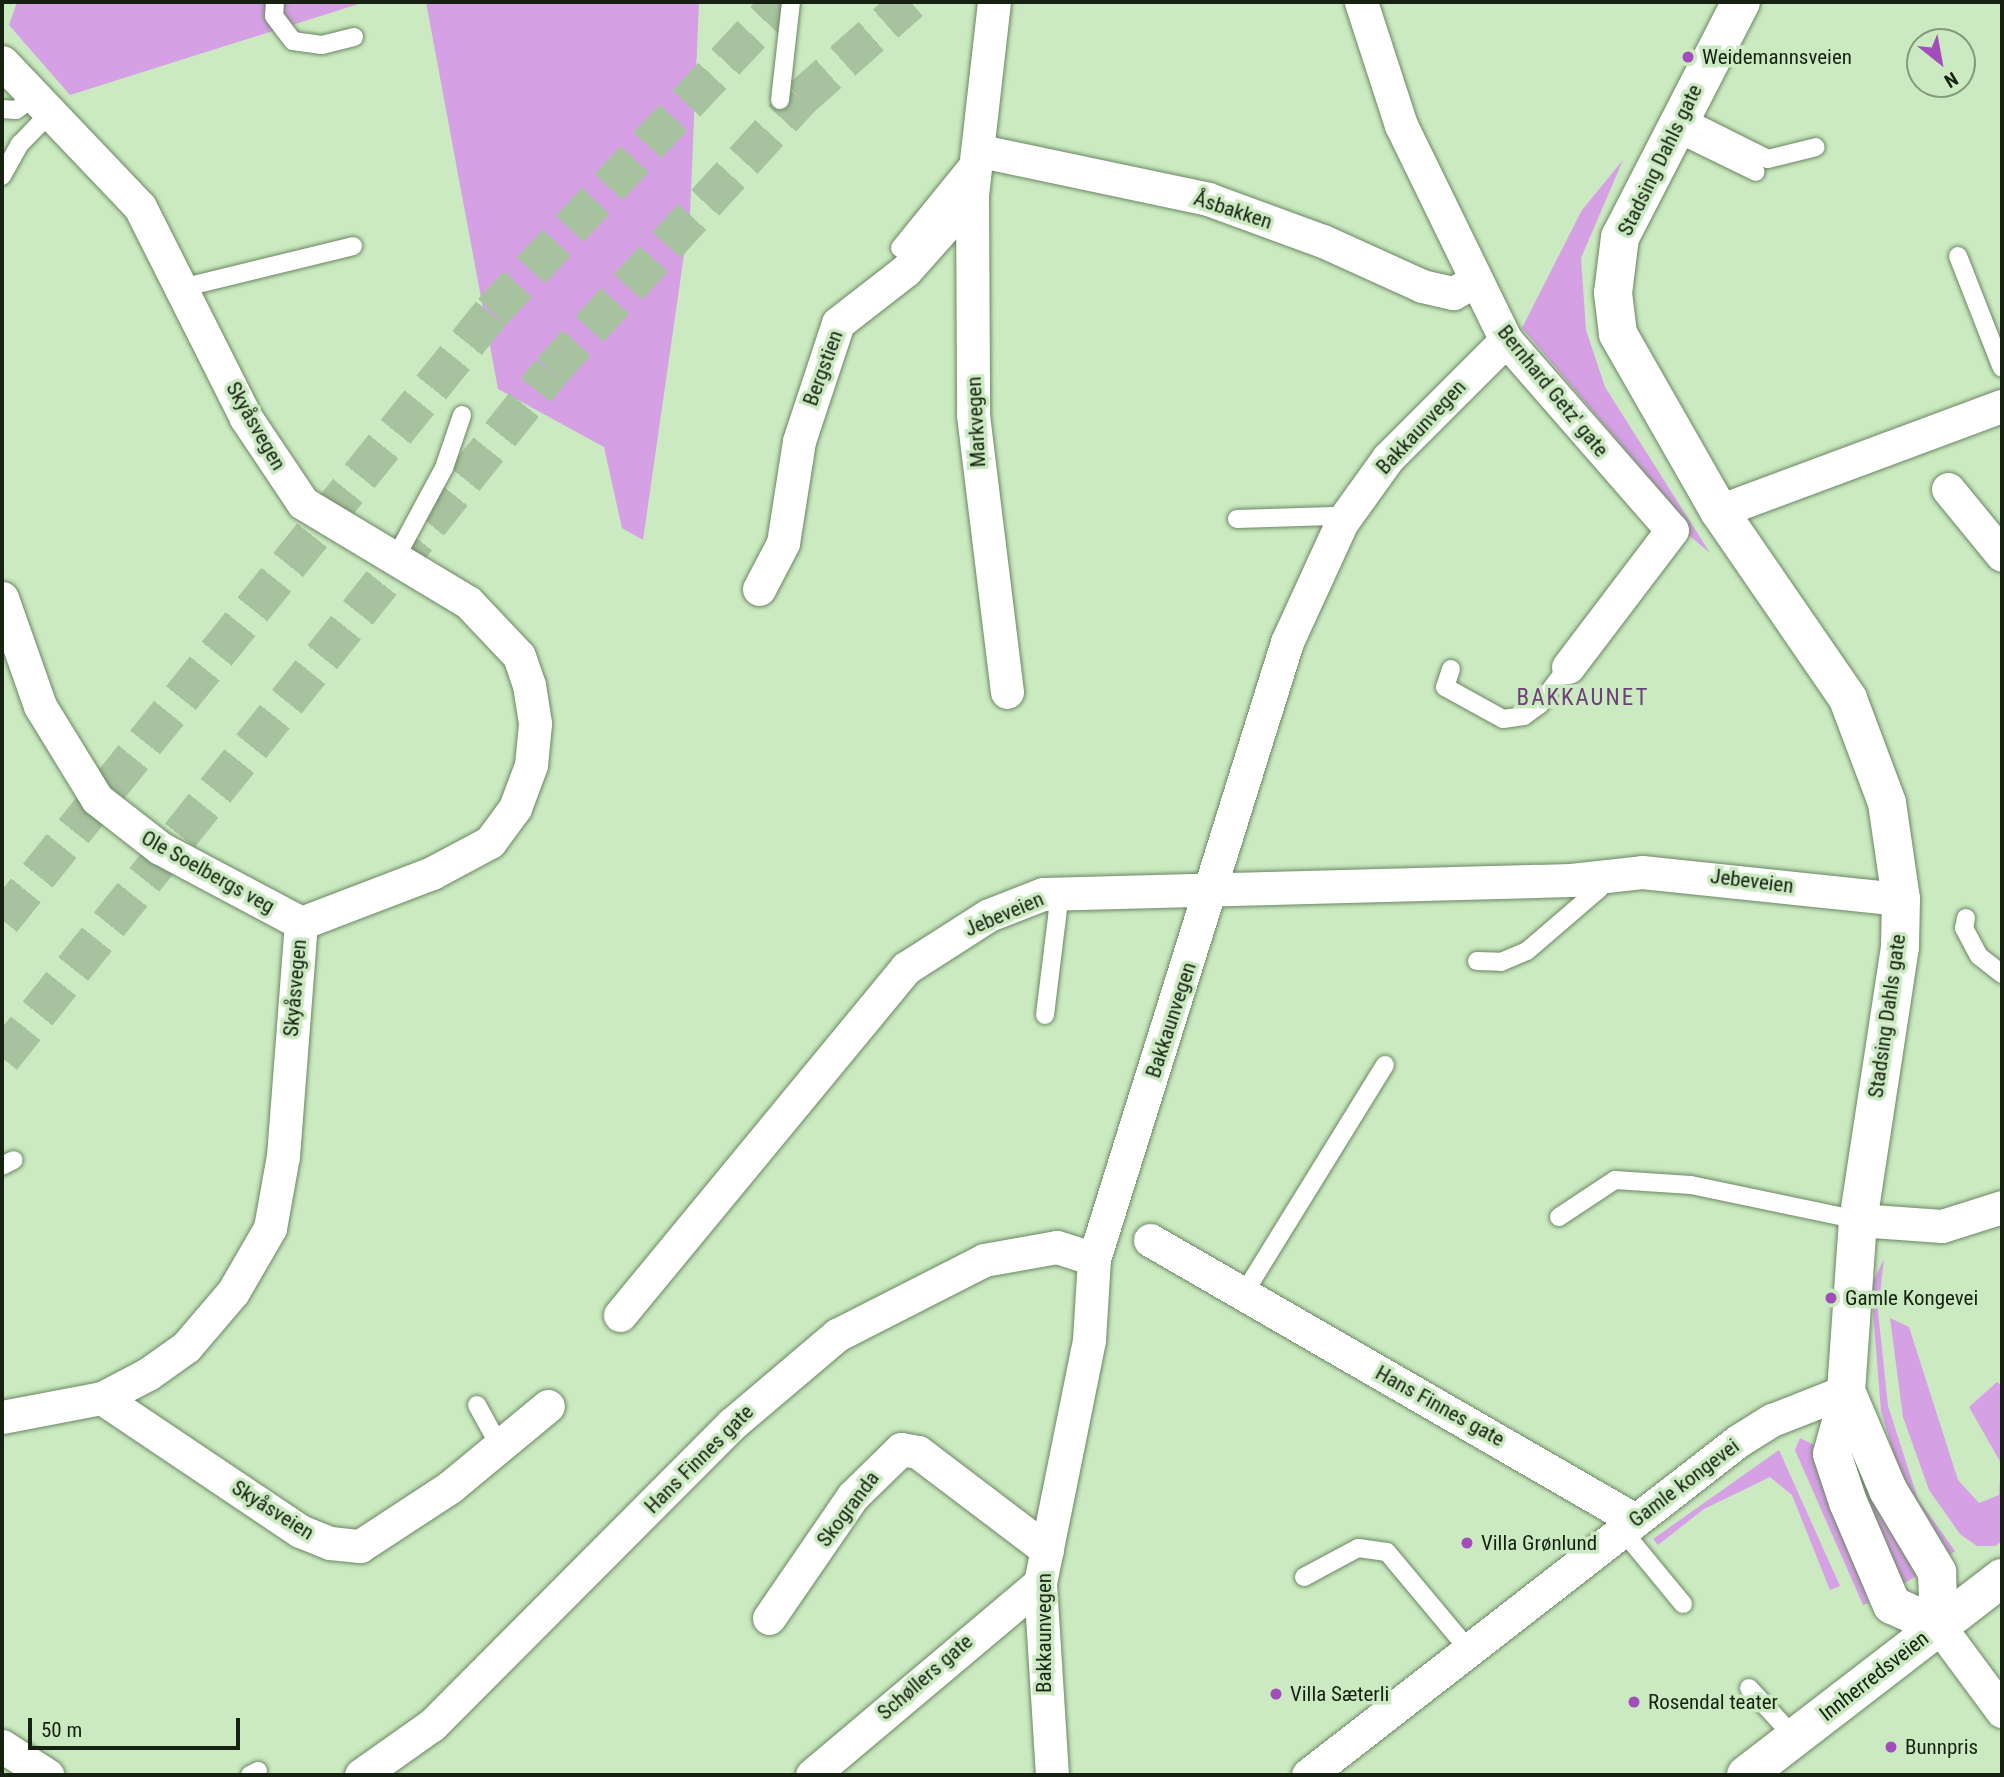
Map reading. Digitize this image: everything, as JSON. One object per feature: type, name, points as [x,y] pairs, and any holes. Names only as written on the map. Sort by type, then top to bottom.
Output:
[{"type":"main road","name":"Stadsing Dahls gate","points":[[1741,2],[1676,123],[1620,237],[1613,293],[1618,334],[1719,511],[1848,699],[1887,803],[1901,899],[1900,947],[1858,1220],[1846,1396],[1832,1454],[1848,1502],[1892,1605],[1938,1626],[1937,1572],[1905,1523],[1846,1396]]},
{"type":"main road","name":"Innherredsveien","points":[[1746,1775],[2002,1578]]},
{"type":"street","name":"Markvegen","points":[[994,2],[981,151],[972,196],[973,415],[1007,692]]},
{"type":"street","name":"Bernhard Getz' gate","points":[[1361,2],[1401,125],[1474,282],[1506,340],[1672,530],[1568,667]]},
{"type":"street","name":"Skyåsvegen","points":[[2,62],[140,207],[185,287],[246,418],[303,503],[468,602],[519,656],[535,724],[531,765],[515,808],[490,842],[432,873],[301,923],[284,1142],[271,1228],[233,1292],[186,1347],[102,1398],[2,1417]]},
{"type":"street","name":"Åsbakken","points":[[981,151],[1208,199],[1422,286],[1453,293],[1474,282]]},
{"type":"street","name":"Bergstien","points":[[759,589],[783,543],[799,440],[838,323],[906,270],[972,196]]},
{"type":"street","name":"Bakkaunvegen","points":[[1052,1775],[1040,1583],[1088,1340],[1094,1259],[1213,892],[1287,642],[1342,522],[1388,458],[1506,340]]},
{"type":"street","points":[[1719,511],[2002,406]]},
{"type":"street","points":[[1948,489],[2002,555]]},
{"type":"street","name":"Ole Soelbergs veg","points":[[2,598],[40,706],[97,799],[160,848],[301,923]]},
{"type":"street","name":"Jebeveien","points":[[620,1315],[906,968],[989,915],[1060,894],[1213,892],[1604,875],[1714,876],[1901,899]]},
{"type":"street","points":[[1858,1220],[1942,1226],[2002,1207]]},
{"type":"street","name":"Hans Finnes gate","points":[[1150,1240],[1241,1298],[1628,1525]]},
{"type":"street","name":"Hans Finnes gate","points":[[361,1775],[432,1726],[732,1424],[837,1335],[984,1260],[1057,1247],[1094,1259]]},
{"type":"street","name":"Gamle kongevei","points":[[1308,1775],[1628,1525],[1772,1420],[1846,1396]]},
{"type":"street","name":"Skyåsveien","points":[[102,1398],[300,1531],[330,1544],[360,1546],[382,1533],[548,1406]]},
{"type":"street","name":"Skogranda","points":[[769,1618],[853,1496],[901,1449],[918,1452],[1047,1550]]},
{"type":"street","name":"Schøllers gate","points":[[811,1775],[1040,1583]]},
{"type":"street","points":[[1938,1626],[2002,1711]]},
{"type":"street","points":[[2,1745],[47,1775]]},
{"type":"lane","points":[[275,2],[274,16],[293,41],[322,45],[354,37]]},
{"type":"lane","points":[[780,100],[791,2]]},
{"type":"lane","points":[[2,109],[16,110],[42,105]]},
{"type":"lane","points":[[2,176],[42,105]]},
{"type":"lane","points":[[1676,123],[1768,159],[1815,147]]},
{"type":"lane","points":[[1676,123],[1756,172]]},
{"type":"lane","points":[[900,248],[981,151]]},
{"type":"lane","points":[[185,287],[353,246]]},
{"type":"lane","points":[[1958,256],[2002,368]]},
{"type":"lane","points":[[395,559],[444,468],[463,415]]},
{"type":"lane","points":[[1237,519],[1333,516],[1342,522]]},
{"type":"lane","points":[[1451,669],[1446,687],[1503,719],[1524,716],[1539,705],[1568,667]]},
{"type":"lane","points":[[1477,961],[1501,962],[1527,951],[1599,889],[1604,875]]},
{"type":"lane","points":[[1045,1015],[1060,894]]},
{"type":"lane","points":[[1966,919],[1964,928],[1979,956],[2002,974]]},
{"type":"lane","points":[[1241,1298],[1385,1065]]},
{"type":"lane","points":[[1559,1217],[1615,1180],[1690,1185],[1858,1220]]},
{"type":"lane","points":[[477,1405],[499,1445]]},
{"type":"lane","points":[[1628,1525],[1683,1604]]},
{"type":"lane","points":[[1304,1577],[1358,1548],[1387,1552],[1469,1650]]},
{"type":"lane","points":[[1749,1688],[1794,1737]]},
{"type":"shaded area","points":[[17,2],[365,2],[70,95],[9,25]]},
{"type":"shaded area","points":[[426,2],[699,2],[690,213],[643,540],[622,528],[604,447],[498,389]]},
{"type":"shaded area","points":[[1623,160],[1581,258],[1586,330],[1605,387],[1710,553],[1678,526],[1669,501],[1522,328],[1582,210]]},
{"type":"shaded area","points":[[1884,1259],[1878,1311],[1888,1406],[1918,1499],[1955,1551],[1950,1555],[1898,1469],[1881,1411],[1871,1286]]},
{"type":"shaded area","points":[[1890,1318],[1909,1327],[1958,1480],[1979,1503],[1999,1495],[2001,1463],[1969,1407],[1997,1382],[2002,1386],[2002,1541],[1995,1546],[1977,1546],[1960,1534],[1929,1490],[1903,1417]]},
{"type":"shaded area","points":[[1800,1438],[1818,1447],[1869,1603],[1863,1605],[1795,1450]]},
{"type":"shaded area","points":[[1853,1440],[1916,1576],[1903,1584],[1855,1468]]},
{"type":"shaded area","points":[[1779,1450],[1840,1586],[1830,1590],[1792,1495],[1770,1477],[1704,1509],[1658,1545],[1653,1539]]},
{"type":"tunnel","points":[[2,920],[492,312],[781,2]]},
{"type":"tunnel","points":[[2,1058],[551,371],[800,99],[910,2]]},
{"type":"place","name":"Weidemannsveien","points":[[1688,57]]},
{"type":"place","name":"Gamle Kongevei","points":[[1831,1298]]},
{"type":"place","name":"Villa Grønlund","points":[[1467,1543]]},
{"type":"place","name":"Villa Sæterli","points":[[1276,1694]]},
{"type":"place","name":"Rosendal teater","points":[[1634,1702]]},
{"type":"place","name":"Bunnpris","points":[[1891,1747]]},
{"type":"district","name":"BAKKAUNET","points":[[1583,698]]}]
